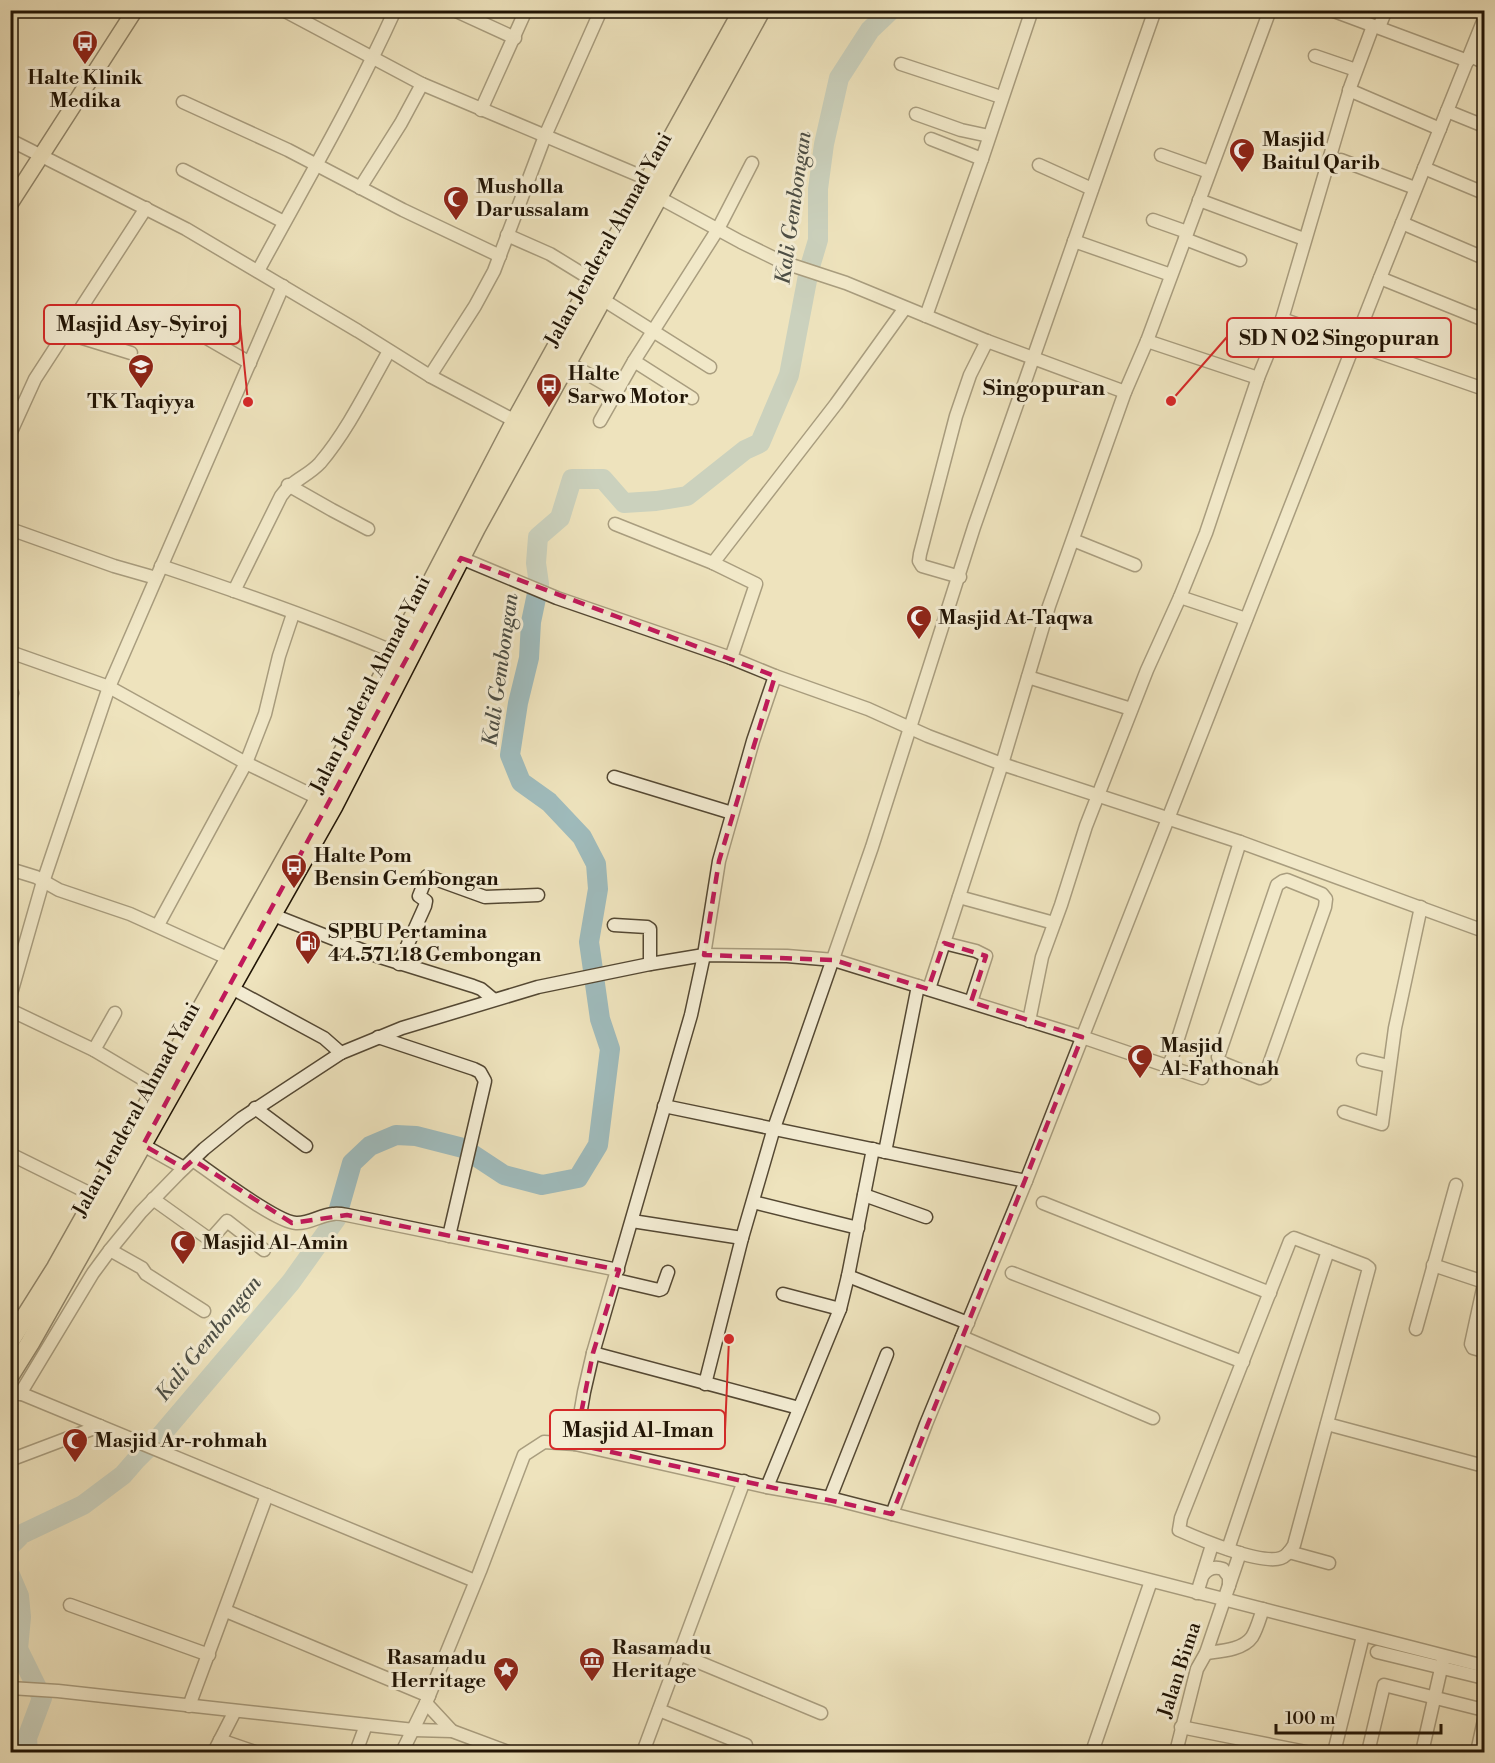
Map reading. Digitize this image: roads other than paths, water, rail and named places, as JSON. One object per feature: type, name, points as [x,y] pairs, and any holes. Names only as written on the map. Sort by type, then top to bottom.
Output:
[{"type":"highway","name":"Jalan Jenderal Ahmad Yani","points":[[13,1365],[143,1145],[320,799],[461,558],[522,425],[567,362],[658,197],[738,38],[743,10]]},
{"type":"highway","name":"Jalan Jenderal Ahmad Yani","points":[[236,962],[273,915],[334,806],[403,656],[594,281],[650,180],[738,38],[761,10]]},
{"type":"highway","name":"Jalan Jenderal Ahmad Yani","points":[[10,1341],[56,1268],[158,1088],[225,983]]},
{"type":"main road","points":[[10,204],[135,10]]},
{"type":"street","points":[[283,10],[373,60],[422,84],[650,180]]},
{"type":"street","points":[[258,270],[318,165],[373,60],[395,10]]},
{"type":"street","points":[[454,10],[515,38]]},
{"type":"street","points":[[481,110],[526,10]]},
{"type":"street","points":[[430,376],[484,290],[500,256],[545,136],[601,10]]},
{"type":"street","points":[[926,316],[1032,10]]},
{"type":"street","points":[[705,1384],[742,1238],[774,1128],[834,960],[960,578],[974,527],[1155,10]]},
{"type":"street","points":[[767,1487],[840,1309],[864,1195],[879,1151],[923,988],[944,943],[1002,764],[1049,606],[1125,392],[1147,341],[1270,10]]},
{"type":"street","points":[[1331,10],[1485,63]]},
{"type":"street","points":[[1029,1021],[1040,967],[1098,795],[1146,670],[1180,597],[1209,524],[1258,378],[1282,318],[1349,90],[1356,70],[1386,10]]},
{"type":"street","points":[[892,1514],[1026,1181],[1415,188],[1485,18]]},
{"type":"street","points":[[1315,56],[1356,70]]},
{"type":"street","points":[[901,64],[1001,97]]},
{"type":"street","points":[[360,188],[401,123],[422,84]]},
{"type":"street","points":[[1349,90],[1440,129]]},
{"type":"street","points":[[183,102],[318,165],[500,256]]},
{"type":"street","points":[[1448,111],[1485,126]]},
{"type":"street","points":[[916,114],[961,130],[989,136]]},
{"type":"street","points":[[931,139],[982,159]]},
{"type":"street","points":[[10,140],[146,208],[258,270],[430,376],[522,425]]},
{"type":"street","points":[[1161,155],[1209,172]]},
{"type":"street","points":[[1341,160],[1415,188]]},
{"type":"street","points":[[600,421],[651,330],[677,295],[718,229],[752,163]]},
{"type":"street","points":[[1040,165],[1092,189]]},
{"type":"street","points":[[1424,168],[1485,193]]},
{"type":"street","points":[[183,170],[285,222]]},
{"type":"street","points":[[658,197],[741,242],[795,267],[825,276],[1125,392]]},
{"type":"street","points":[[1199,200],[1304,239]]},
{"type":"street","points":[[10,434],[34,379],[146,208]]},
{"type":"street","points":[[1153,220],[1240,260]]},
{"type":"street","points":[[1402,223],[1485,258]]},
{"type":"street","points":[[507,235],[550,254],[594,281]]},
{"type":"street","points":[[1074,241],[1171,274]]},
{"type":"street","points":[[1380,278],[1485,320]]},
{"type":"street","points":[[10,997],[43,880],[109,687],[284,286]]},
{"type":"street","points":[[602,299],[710,367]]},
{"type":"street","points":[[713,563],[836,404],[905,308]]},
{"type":"street","points":[[1282,318],[1485,389]]},
{"type":"street","points":[[63,332],[130,353]]},
{"type":"street","points":[[205,337],[250,363]]},
{"type":"street","points":[[960,578],[922,566],[919,561],[956,416],[970,375],[987,340]]},
{"type":"street","points":[[1147,341],[1258,378]]},
{"type":"street","points":[[234,591],[288,485],[312,470],[322,460],[389,351]]},
{"type":"street","points":[[634,361],[692,398]]},
{"type":"street","points":[[567,362],[617,391]]},
{"type":"street","points":[[288,485],[368,529]]},
{"type":"street","points":[[615,524],[713,563],[756,584],[732,658]]},
{"type":"street","points":[[10,529],[114,566],[159,572],[234,591],[403,656]]},
{"type":"street","points":[[1073,540],[1135,565]]},
{"type":"street","points":[[461,558],[557,598],[732,658],[859,706],[1002,764],[1240,842],[1485,930]]},
{"type":"street","points":[[1180,597],[1246,619]]},
{"type":"street","points":[[158,925],[246,763],[266,714],[279,656],[293,614]]},
{"type":"street","points":[[10,652],[109,687],[246,763],[320,799]]},
{"type":"street","points":[[575,1444],[593,1353],[691,1015],[705,955],[716,873],[732,813],[775,676]]},
{"type":"street","points":[[1028,677],[1131,709]]},
{"type":"street","points":[[10,690],[12,693],[10,699]]},
{"type":"street","points":[[614,777],[732,813]]},
{"type":"street","points":[[1168,1066],[1240,842]]},
{"type":"street","points":[[10,869],[43,880],[59,890],[98,901],[158,925],[236,962]]},
{"type":"street","points":[[1308,887],[1314,870]]},
{"type":"street","points":[[399,964],[426,906],[426,901],[420,898],[419,893],[427,876],[484,897],[538,895]]},
{"type":"street","points":[[1287,880],[1308,887],[1322,894],[1326,899],[1325,907],[1264,1076],[1260,1078],[1220,1062],[1218,1057],[1277,885],[1287,880]]},
{"type":"street","points":[[959,897],[1054,923]]},
{"type":"street","points":[[1344,1112],[1382,1124],[1389,1066],[1403,987],[1432,911]]},
{"type":"street","points":[[273,915],[399,964],[481,989],[493,999]]},
{"type":"street","points":[[615,925],[650,929],[650,964]]},
{"type":"street","points":[[944,943],[976,951],[986,956],[971,1002]]},
{"type":"street","points":[[475,1581],[15,1391],[93,1273],[153,1199],[188,1164],[255,1108],[341,1053],[402,1028],[546,985],[705,955],[788,956],[834,960],[1082,1037],[1202,1078]]},
{"type":"street","points":[[225,983],[324,1038],[341,1053]]},
{"type":"street","points":[[10,1010],[94,1050],[158,1088]]},
{"type":"street","points":[[94,1050],[115,1013]]},
{"type":"street","points":[[378,1037],[480,1072],[485,1081],[449,1236]]},
{"type":"street","points":[[1363,1060],[1389,1066]]},
{"type":"street","points":[[664,1106],[1026,1181]]},
{"type":"street","points":[[255,1108],[306,1146]]},
{"type":"street","points":[[143,1145],[188,1164],[292,1223],[303,1223],[333,1214],[347,1215],[617,1275],[660,1290],[668,1272]]},
{"type":"street","points":[[10,1154],[97,1197]]},
{"type":"street","points":[[1416,1329],[1456,1185]]},
{"type":"street","points":[[864,1195],[926,1217]]},
{"type":"street","points":[[153,1199],[208,1239],[211,1239],[227,1221],[264,1250]]},
{"type":"street","points":[[753,1202],[858,1228]]},
{"type":"street","points":[[1043,1203],[1270,1293]]},
{"type":"street","points":[[632,1221],[742,1238]]},
{"type":"street","points":[[1294,1238],[1369,1268],[1294,1545],[1282,1558],[1272,1559],[1212,1545],[1179,1530],[1181,1518],[1270,1293],[1290,1241],[1294,1238]]},
{"type":"street","points":[[110,1250],[142,1268],[146,1274],[204,1311]]},
{"type":"street","points":[[1224,1599],[1229,1587],[1234,1551],[1328,1251]]},
{"type":"street","points":[[1433,1265],[1485,1283],[1471,1344],[1473,1348],[1485,1352]]},
{"type":"street","points":[[1012,1273],[1243,1362]]},
{"type":"street","points":[[848,1276],[968,1323]]},
{"type":"street","points":[[783,1294],[840,1309]]},
{"type":"street","points":[[962,1337],[1153,1418]]},
{"type":"street","points":[[593,1353],[799,1408]]},
{"type":"street","points":[[830,1498],[887,1354]]},
{"type":"street","points":[[1327,1424],[1485,1466]]},
{"type":"street","points":[[10,1460],[100,1426]]},
{"type":"street","points":[[402,1752],[427,1699],[524,1455],[544,1442],[575,1444],[767,1487],[830,1498],[1363,1636],[1485,1678]]},
{"type":"street","points":[[643,1752],[744,1481]]},
{"type":"street","points":[[189,1706],[267,1495]]},
{"type":"street","points":[[1197,1593],[1212,1545]]},
{"type":"street","points":[[1289,1552],[1329,1563]]},
{"type":"street","points":[[1202,1576],[1209,1569],[1223,1569],[1229,1577],[1229,1587]]},
{"type":"street","points":[[1092,1752],[1151,1581]]},
{"type":"street","name":"Jalan Bima","points":[[1176,1752],[1197,1669],[1206,1653],[1224,1599]]},
{"type":"street","points":[[70,1605],[209,1655]]},
{"type":"street","points":[[1206,1653],[1220,1652],[1245,1644],[1252,1637],[1263,1609]]},
{"type":"street","points":[[225,1611],[427,1699],[452,1731],[476,1747],[508,1752]]},
{"type":"street","points":[[1334,1752],[1363,1636]]},
{"type":"street","points":[[1377,1652],[1485,1666]]},
{"type":"street","points":[[679,1654],[821,1713]]},
{"type":"street","points":[[1422,1752],[1443,1662]]},
{"type":"street","points":[[1368,1752],[1384,1685],[1485,1710]]},
{"type":"street","points":[[10,1688],[58,1691],[414,1730],[452,1731]]},
{"type":"street","points":[[658,1710],[746,1745]]},
{"type":"street","points":[[214,1752],[235,1711]]},
{"type":"street","points":[[1477,1752],[1485,1719]]},
{"type":"street","points":[[356,1752],[366,1725]]},
{"type":"street","points":[[1181,1727],[1306,1752]]},
{"type":"street","points":[[220,1740],[255,1752]]},
{"type":"waterway","name":"Kali Gembongan","points":[[10,1546],[22,1534],[83,1505],[123,1475],[161,1435],[291,1282],[336,1219],[352,1163],[370,1146],[396,1135],[416,1136],[463,1148],[504,1175],[542,1185],[578,1178],[598,1145],[610,1049],[600,1019],[589,942],[598,889],[596,864],[582,837],[549,802],[521,782],[510,755],[518,703],[529,658],[531,622],[539,584],[536,563],[538,537],[560,518],[572,479],[603,479],[624,503],[687,496],[745,450],[760,443],[789,375],[809,270],[818,240],[818,189],[824,144],[839,78],[870,30],[891,10]]},
{"type":"waterway","name":"Kali Gembongan","points":[[10,1575],[19,1596],[21,1617],[18,1649],[42,1698],[27,1738],[28,1752]]},
{"type":"place","name":"Halte Klinik Medika","points":[[85,66]]},
{"type":"place","name":"Masjid Baitul Qarib","points":[[1242,174]]},
{"type":"place","name":"Musholla Darussalam","points":[[456,222]]},
{"type":"place","name":"TK Taqiyya","points":[[141,390]]},
{"type":"place","name":"SD N 02 Singopuran","points":[[1171,401]]},
{"type":"place","name":"Masjid Asy-Syiroj","points":[[248,402]]},
{"type":"place","name":"Halte Sarwo Motor","points":[[549,409]]},
{"type":"place","name":"Masjid At-Taqwa","points":[[919,641]]},
{"type":"place","name":"Halte Pom Bensin Gembongan","points":[[294,890]]},
{"type":"place","name":"SPBU Pertamina 44.571.18 Gembongan","points":[[308,966]]},
{"type":"place","name":"Masjid Al-Fathonah","points":[[1140,1080]]},
{"type":"place","name":"Masjid Al-Amin","points":[[183,1266]]},
{"type":"place","name":"Masjid Al-Iman","points":[[729,1339]]},
{"type":"place","name":"Masjid Ar-rohmah","points":[[75,1464]]},
{"type":"place","name":"Rasamadu Heritage","points":[[592,1683]]},
{"type":"place","name":"Rasamadu Herritage","points":[[506,1693]]},
{"type":"district","name":"Singopuran","points":[[1044,388]]}]
